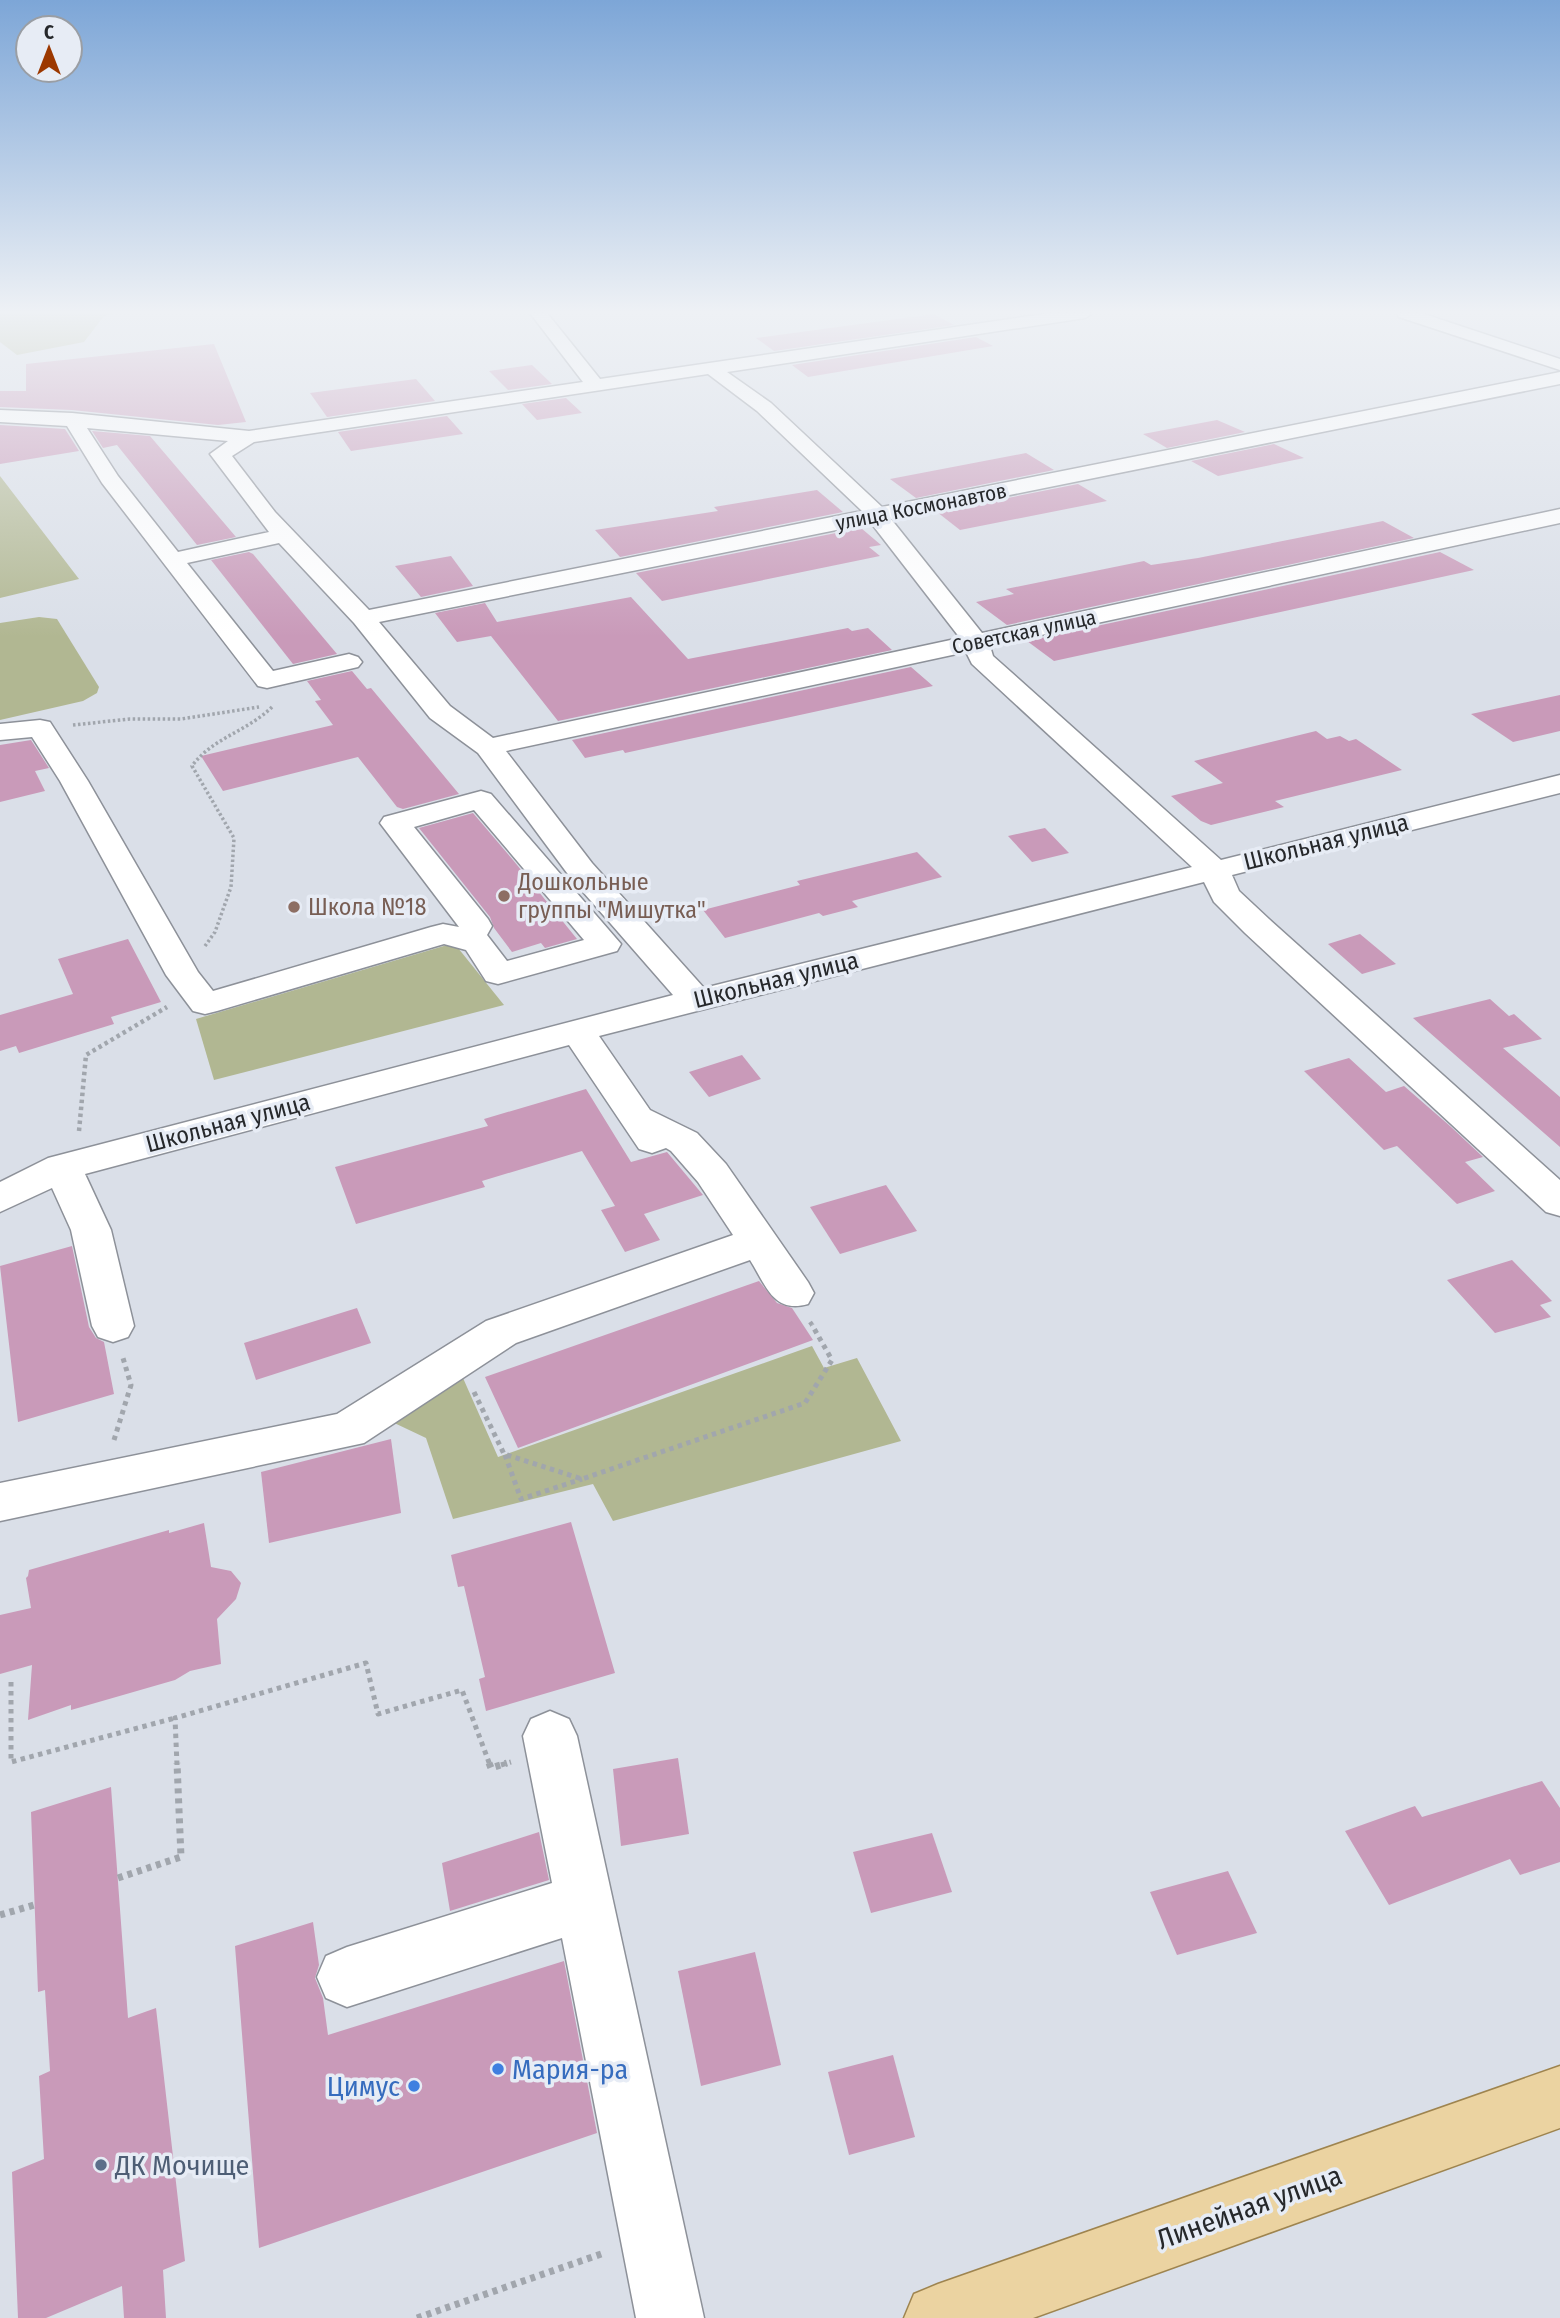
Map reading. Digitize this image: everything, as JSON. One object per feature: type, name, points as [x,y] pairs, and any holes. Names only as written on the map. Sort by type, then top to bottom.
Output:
[{"type":"main road","name":"Линейная улица","points":[[938,2318],[1560,2097]]},
{"type":"street","points":[[73,421],[109,479],[267,680],[349,662]]},
{"type":"street","points":[[93,421],[249,437],[354,421]]},
{"type":"street","points":[[779,421],[878,515],[976,642],[981,659],[1213,870],[1225,895],[1257,926],[1560,1202]]},
{"type":"street","name":"улица Космонавтов","points":[[363,618],[1345,421]]},
{"type":"street","points":[[249,437],[220,454],[267,517],[363,618],[440,712],[488,747],[581,870],[696,1000]]},
{"type":"street","name":"Советская улица","points":[[488,747],[1560,516]]},
{"type":"street","points":[[171,560],[285,535]]},
{"type":"street","points":[[0,732],[40,728],[74,781],[183,975],[205,1004],[443,934],[470,937],[486,952],[498,974],[605,944],[481,800],[395,823],[476,926],[470,937]]},
{"type":"street","name":"Школьная улица","points":[[0,1198],[62,1167],[696,1000],[1560,784]]},
{"type":"street","points":[[578,1032],[648,1133],[684,1142],[712,1172],[793,1293]]},
{"type":"street","points":[[62,1167],[91,1230],[113,1326]]},
{"type":"street","points":[[0,1502],[348,1430],[501,1332],[758,1242]]},
{"type":"street","points":[[551,1744],[670,2318]]},
{"type":"street","points":[[347,1977],[584,1902]]},
{"type":"path","points":[[40,728],[130,719],[181,719],[282,703]]},
{"type":"path","points":[[458,1359],[504,1454],[521,1499],[805,1403],[832,1360],[793,1293]]},
{"type":"path","points":[[102,1481],[131,1385],[113,1326]]},
{"type":"path","points":[[504,1454],[582,1479]]},
{"type":"path","points":[[11,1682],[11,1762],[366,1663],[378,1714],[462,1690],[491,1768],[551,1744]]},
{"type":"path","points":[[118,1878],[181,1857],[175,1718]]},
{"type":"path","points":[[0,1915],[34,1905]]},
{"type":"path","points":[[417,2318],[654,2236]]},
{"type":"green space","points":[[0,476],[79,579],[0,598]]},
{"type":"green space","points":[[39,617],[57,619],[99,687],[97,693],[83,701],[0,720],[0,623]]},
{"type":"green space","points":[[454,943],[504,1005],[214,1080],[196,1019]]},
{"type":"green space","points":[[812,1346],[824,1368],[857,1358],[901,1441],[613,1521],[593,1484],[453,1519],[426,1438],[388,1420],[459,1369],[498,1457]]},
{"type":"building","points":[[181,421],[246,422],[218,425]]},
{"type":"building","points":[[412,421],[452,421],[463,434],[351,451],[338,432]]},
{"type":"building","points":[[1211,421],[1220,421],[1245,432],[1167,448],[1143,434]]},
{"type":"building","points":[[0,425],[65,429],[79,451],[0,464]]},
{"type":"building","points":[[92,431],[150,436],[236,537],[197,545],[117,445],[103,448]]},
{"type":"building","points":[[1274,444],[1304,458],[1218,476],[1191,461]]},
{"type":"building","points":[[1026,453],[1054,470],[916,498],[890,479]]},
{"type":"building","points":[[1078,484],[1107,501],[960,530],[937,512]]},
{"type":"building","points":[[817,490],[843,512],[620,557],[595,530],[718,511],[714,507]]},
{"type":"building","points":[[1383,521],[1414,538],[1007,625],[976,602],[1014,594],[1006,589],[1144,561],[1151,565],[1198,558]]},
{"type":"building","points":[[861,528],[881,545],[869,547],[880,556],[662,601],[636,573]]},
{"type":"building","points":[[249,552],[337,654],[293,664],[211,560]]},
{"type":"building","points":[[1440,552],[1474,570],[1054,661],[1027,641]]},
{"type":"building","points":[[451,556],[473,586],[421,597],[395,566]]},
{"type":"building","points":[[631,597],[688,659],[848,628],[852,631],[868,628],[892,650],[558,721],[491,636],[457,642],[435,613],[485,603],[497,622]]},
{"type":"building","points":[[911,667],[933,686],[625,753],[623,750],[585,758],[572,740]]},
{"type":"building","points":[[352,671],[367,689],[371,688],[459,794],[403,809],[397,807],[358,757],[223,791],[201,756],[333,725],[315,701],[321,700],[307,681]]},
{"type":"building","points":[[1560,695],[1560,731],[1513,742],[1471,714]]},
{"type":"building","points":[[1316,731],[1327,739],[1340,736],[1349,741],[1356,739],[1402,770],[1275,801],[1284,807],[1211,825],[1201,821],[1171,796],[1223,783],[1194,761]]},
{"type":"building","points":[[31,740],[49,768],[35,771],[45,791],[0,802],[0,745]]},
{"type":"building","name":"Дошкольные группы \"Мишутка\"","points":[[473,813],[577,939],[545,948],[541,943],[512,952],[494,928],[490,917],[419,828]]},
{"type":"building","points":[[1045,828],[1069,853],[1032,862],[1008,836]]},
{"type":"building","points":[[917,852],[942,877],[852,901],[858,907],[823,916],[819,913],[725,938],[703,910],[800,885],[797,881]]},
{"type":"building","points":[[1360,934],[1396,964],[1362,974],[1328,944]]},
{"type":"building","points":[[128,939],[161,1002],[111,1017],[114,1024],[19,1053],[16,1046],[0,1051],[0,1015],[73,994],[58,959]]},
{"type":"building","points":[[1490,999],[1509,1016],[1514,1014],[1542,1039],[1503,1048],[1560,1097],[1560,1147],[1413,1018]]},
{"type":"building","points":[[742,1055],[761,1079],[709,1097],[689,1072]]},
{"type":"building","points":[[1349,1058],[1386,1092],[1404,1086],[1450,1126],[1483,1157],[1465,1162],[1495,1191],[1457,1204],[1397,1146],[1384,1150],[1304,1071]]},
{"type":"building","points":[[586,1089],[631,1162],[667,1152],[703,1195],[644,1214],[660,1240],[625,1252],[601,1210],[615,1206],[582,1151],[482,1181],[485,1187],[356,1224],[335,1167],[488,1126],[484,1119]]},
{"type":"building","points":[[886,1185],[917,1231],[840,1254],[810,1207]]},
{"type":"building","points":[[72,1246],[89,1327],[96,1338],[104,1342],[114,1394],[18,1422],[0,1266]]},
{"type":"building","points":[[1512,1260],[1552,1301],[1540,1305],[1551,1317],[1495,1333],[1447,1280]]},
{"type":"building","points":[[759,1281],[777,1303],[792,1308],[813,1340],[518,1448],[485,1377]]},
{"type":"building","points":[[357,1308],[371,1343],[256,1380],[244,1343]]},
{"type":"building","points":[[391,1439],[401,1513],[269,1543],[261,1472]]},
{"type":"building","points":[[571,1522],[615,1673],[486,1711],[479,1679],[485,1677],[464,1586],[458,1587],[451,1555]]},
{"type":"building","points":[[204,1523],[211,1567],[231,1571],[241,1583],[236,1599],[217,1619],[221,1664],[190,1671],[175,1680],[71,1710],[71,1705],[28,1720],[32,1665],[0,1674],[0,1615],[31,1608],[26,1578],[29,1570],[169,1530],[169,1533]]},
{"type":"building","points":[[678,1758],[689,1834],[621,1846],[613,1769]]},
{"type":"building","points":[[1542,1781],[1560,1808],[1560,1862],[1520,1875],[1510,1859],[1389,1905],[1345,1831],[1415,1806],[1422,1817]]},
{"type":"building","name":"ДК Мочище","points":[[111,1787],[128,2018],[156,2008],[185,2261],[163,2270],[166,2318],[124,2318],[122,2286],[46,2318],[18,2318],[12,2172],[44,2159],[39,2076],[50,2071],[45,1990],[38,1992],[31,1812]]},
{"type":"building","points":[[539,1832],[549,1880],[450,1911],[442,1863]]},
{"type":"building","points":[[932,1833],[952,1892],[871,1913],[853,1852]]},
{"type":"building","points":[[1228,1871],[1257,1933],[1177,1955],[1150,1892]]},
{"type":"building","points":[[313,1922],[319,1965],[315,1978],[323,1998],[328,2035],[564,1961],[597,2133],[259,2248],[235,1946]]},
{"type":"building","points":[[755,1952],[781,2065],[701,2086],[678,1971]]},
{"type":"building","points":[[893,2055],[915,2137],[849,2155],[828,2072]]},
{"type":"place","name":"Дошкольные группы \"Мишутка\"","points":[[504,896]]},
{"type":"place","name":"Школа №18","points":[[294,907]]},
{"type":"place","name":"Мария-ра","points":[[498,2069]]},
{"type":"place","name":"Цимус","points":[[414,2086]]},
{"type":"place","name":"ДК Мочище","points":[[101,2165]]}]
